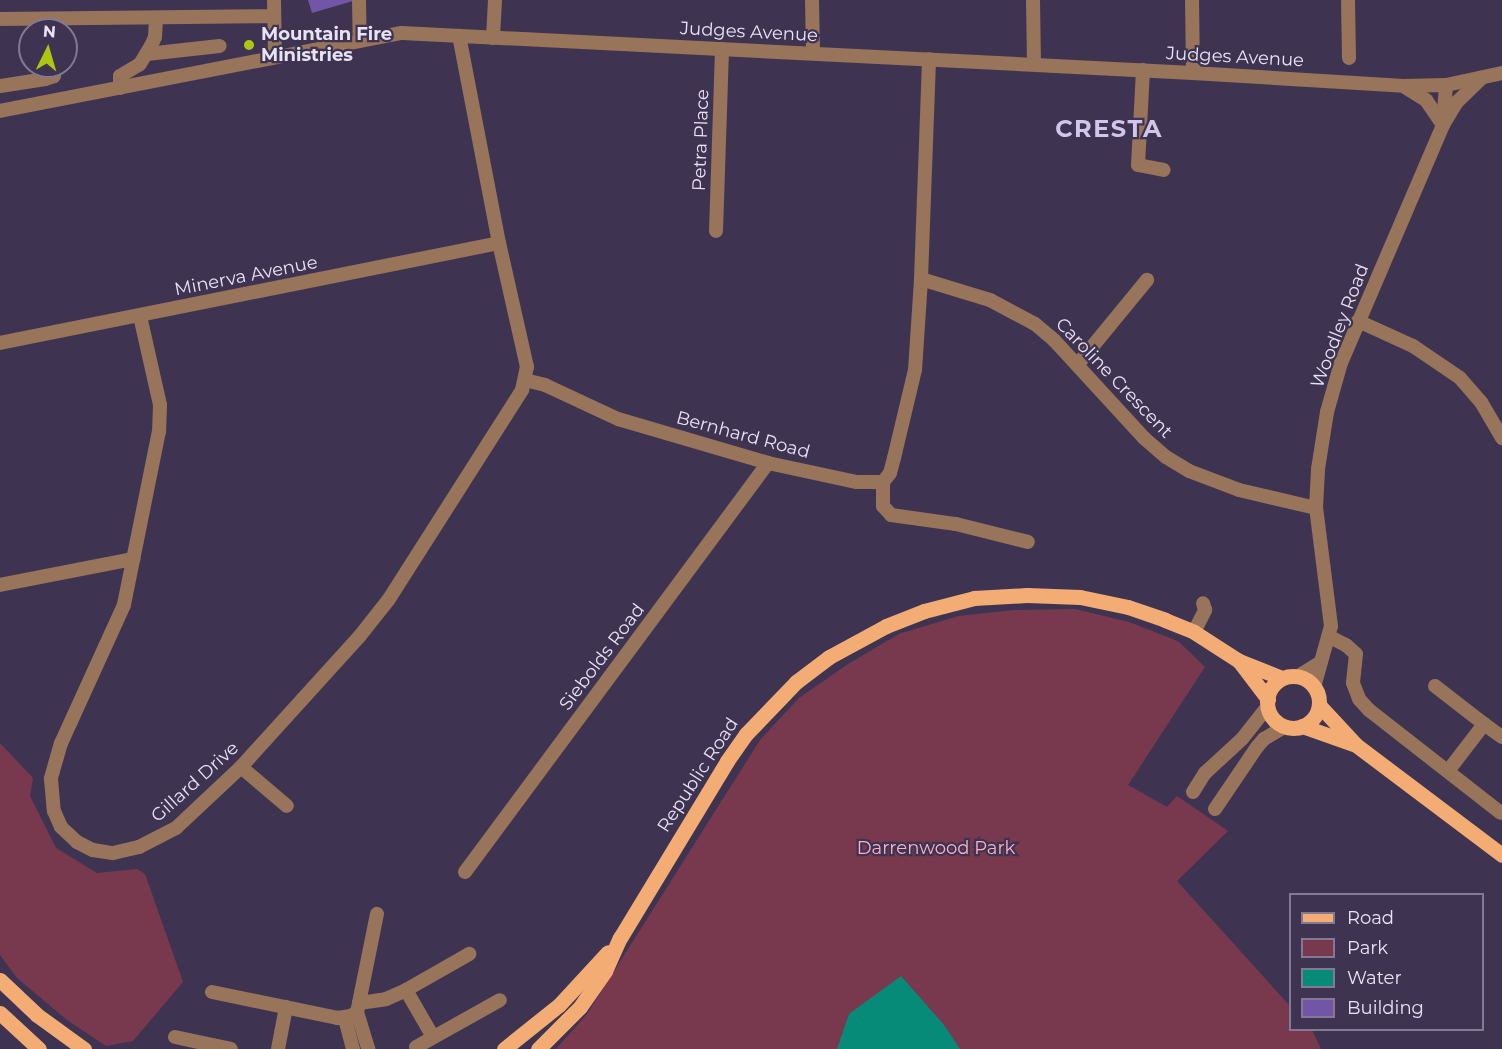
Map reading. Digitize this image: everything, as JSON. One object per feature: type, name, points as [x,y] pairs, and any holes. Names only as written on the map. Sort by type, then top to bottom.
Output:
[{"type":"main road","name":"Republic Road","points":[[538,1049],[580,1007],[605,971],[620,938],[727,761],[746,734],[796,682],[858,640],[886,626],[974,598],[1027,595],[1080,597],[1128,607],[1194,632],[1239,661],[1290,677]]},
{"type":"main road","name":"Republic Road","points":[[1239,661],[1268,703]]},
{"type":"main road","points":[[1356,745],[1302,726],[1284,727],[1276,722],[1268,703],[1274,685],[1290,677],[1314,687],[1319,705],[1356,745],[1502,855]]},
{"type":"main road","points":[[1302,726],[1313,720],[1319,705]]},
{"type":"main road","name":"Republic Road","points":[[504,1049],[559,1005],[620,938]]},
{"type":"main road","points":[[2,985],[54,1029],[84,1049]]},
{"type":"main road","points":[[0,1013],[39,1049]]},
{"type":"street","points":[[274,0],[275,56]]},
{"type":"street","points":[[359,0],[360,39]]},
{"type":"street","points":[[493,38],[495,0]]},
{"type":"street","points":[[812,0],[813,53]]},
{"type":"street","points":[[1033,0],[1034,64]]},
{"type":"street","points":[[1192,0],[1193,72]]},
{"type":"street","points":[[1348,0],[1348,58]]},
{"type":"street","points":[[78,23],[156,18],[274,16]]},
{"type":"street","points":[[120,88],[120,76],[137,66],[147,54],[155,37],[156,18]]},
{"type":"street","points":[[0,19],[18,21]]},
{"type":"street","name":"Judges Avenue","points":[[0,111],[360,39],[402,33],[1193,72],[1404,86],[1446,85],[1502,73]]},
{"type":"street","points":[[459,36],[499,243],[527,367],[525,380]]},
{"type":"street","points":[[147,54],[220,46]]},
{"type":"street","name":"Petra Place","points":[[716,231],[722,49]]},
{"type":"street","points":[[929,59],[916,356],[910,393],[890,473],[883,482],[883,506],[891,515],[956,524],[1028,542]]},
{"type":"street","points":[[1143,70],[1138,165],[1164,170]]},
{"type":"street","points":[[0,86],[48,78]]},
{"type":"street","points":[[1404,86],[1426,100],[1443,125],[1457,102],[1483,78]]},
{"type":"street","name":"Woodley Road","points":[[1314,687],[1330,637],[1330,618],[1316,508],[1327,412],[1341,363],[1443,125],[1446,85]]},
{"type":"street","name":"Minerva Avenue","points":[[0,343],[499,243]]},
{"type":"street","name":"Caroline Crescent","points":[[921,279],[990,300],[1013,311],[1054,340],[1144,438],[1189,471],[1239,490],[1316,508]]},
{"type":"street","points":[[1078,364],[1147,280]]},
{"type":"street","name":"Gillard Drive","points":[[140,316],[160,405],[160,421],[124,605],[55,760],[51,779],[54,811],[62,827],[76,842],[93,850],[113,853],[139,847],[176,828],[242,767],[375,619],[512,407],[525,380]]},
{"type":"street","points":[[1358,321],[1413,346],[1460,378],[1481,402],[1502,438]]},
{"type":"street","name":"Bernhard Road","points":[[525,380],[545,385],[618,419],[768,463],[857,482],[883,482]]},
{"type":"street","name":"Siebolds Road","points":[[465,872],[768,463]]},
{"type":"street","points":[[0,585],[133,559]]},
{"type":"street","points":[[1194,632],[1205,610],[1203,603]]},
{"type":"street","points":[[1330,637],[1346,645],[1356,654],[1353,683],[1359,699],[1369,710],[1501,813]]},
{"type":"street","points":[[1290,677],[1321,662]]},
{"type":"street","points":[[1435,686],[1502,737]]},
{"type":"street","points":[[1193,792],[1205,773],[1242,739],[1268,703]]},
{"type":"street","points":[[1448,771],[1484,724]]},
{"type":"street","points":[[1215,808],[1257,747],[1264,739],[1284,727]]},
{"type":"street","points":[[242,767],[287,806]]},
{"type":"street","points":[[353,1049],[354,1011],[377,914]]},
{"type":"street","points":[[212,992],[286,1007],[354,1011],[406,990],[469,954]]},
{"type":"street","points":[[406,990],[433,1037]]},
{"type":"street","points":[[416,1047],[500,1000]]},
{"type":"street","points":[[278,1049],[286,1007]]},
{"type":"street","points":[[354,1011],[368,1049]]},
{"type":"street","points":[[175,1037],[231,1049]]},
{"type":"green space","name":"Darrenwood Park","points":[[1075,609],[1129,622],[1178,641],[1205,667],[1128,785],[1167,807],[1177,796],[1228,831],[1177,881],[1289,1005],[1289,1031],[1312,1031],[1321,1049],[556,1049],[587,1014],[760,740],[799,698],[848,664],[899,634],[958,616],[1014,610]]},
{"type":"green space","points":[[0,743],[33,778],[30,796],[56,848],[97,873],[137,869],[145,874],[183,982],[133,1041],[106,1046],[67,1020],[17,978],[0,955]]},
{"type":"water","points":[[901,976],[944,1025],[960,1049],[837,1049],[849,1014]]},
{"type":"building","points":[[308,0],[353,0],[353,1],[312,13]]},
{"type":"place","name":"Mountain Fire Ministries","points":[[249,45]]},
{"type":"district","name":"CRESTA","points":[[1109,129]]}]
